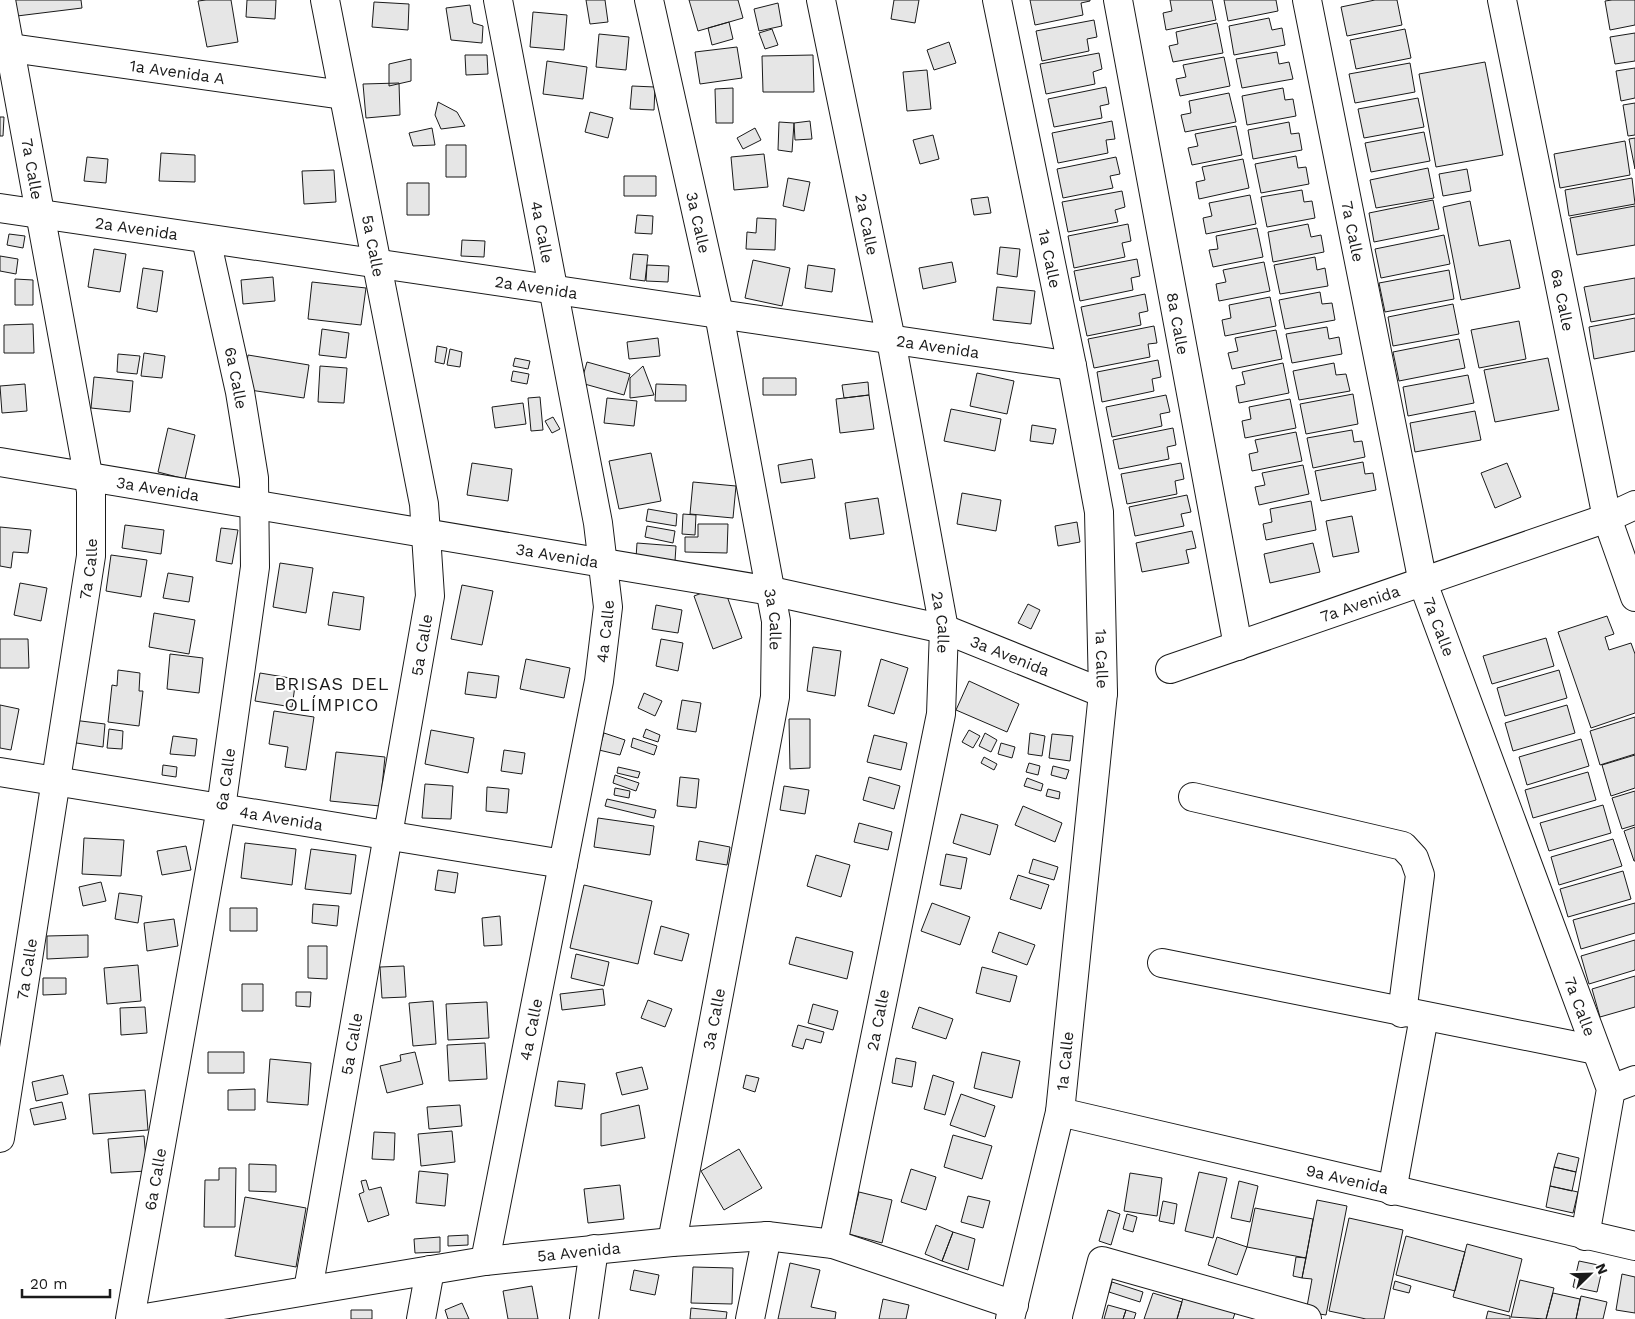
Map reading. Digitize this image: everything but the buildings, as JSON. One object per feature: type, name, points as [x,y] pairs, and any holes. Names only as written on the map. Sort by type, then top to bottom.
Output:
[{"type":"street","name":"7a Calle","points":[[0,1138],[91,556],[88,477],[1,0]]},
{"type":"street","name":"5a Calle","points":[[308,1290],[430,596],[424,504],[326,0]]},
{"type":"street","name":"4a Calle","points":[[485,1261],[599,681],[608,607],[598,522],[498,0]]},
{"type":"street","name":"3a Calle","points":[[649,0],[718,314],[776,621],[775,697],[672,1242]]},
{"type":"street","name":"2a Calle","points":[[821,0],[891,340],[944,630],[941,714],[834,1244]]},
{"type":"street","name":"1a Calle","points":[[997,0],[1100,512],[1103,693],[1060,1112],[1012,1312]]},
{"type":"street","name":"8a Calle","points":[[1118,0],[1238,646]]},
{"type":"street","name":"7a Calle","points":[[1307,0],[1423,582],[1596,1050],[1623,1084],[1585,1236]]},
{"type":"street","name":"6a Calle","points":[[1502,0],[1607,518],[1635,597]]},
{"type":"street","name":"1a Avenida A","points":[[11,48],[344,94]]},
{"type":"street","name":"2a Avenida","points":[[0,208],[1072,366]]},
{"type":"street","name":"6a Calle","points":[[130,1319],[221,808],[254,567],[254,478],[240,392],[206,239]]},
{"type":"street","name":"3a Avenida","points":[[0,462],[770,591],[944,630],[1103,693]]},
{"type":"street","name":"7a Avenida","points":[[1170,669],[1607,518],[1635,505]]},
{"type":"street","name":"4a Avenida","points":[[0,772],[563,864]]},
{"type":"street","points":[[1193,797],[1403,846],[1414,858],[1420,875],[1413,1015],[1392,1191]]},
{"type":"street","points":[[1162,963],[1413,1015],[1596,1050]]},
{"type":"street","name":"9a Avenida","points":[[1060,1112],[1585,1236],[1635,1246]]},
{"type":"street","points":[[750,1319],[767,1236]]},
{"type":"street","name":"5a Avenida","points":[[138,1319],[253,1309],[308,1290],[485,1261],[672,1242],[767,1236],[834,1244],[1012,1312]]},
{"type":"street","points":[[584,1319],[594,1249]]},
{"type":"street","points":[[1087,1319],[1102,1261],[1307,1319]]},
{"type":"street","points":[[421,1319],[430,1270]]},
{"type":"district","name":"BRISAS DEL OLÍMPICO","points":[[332,693]]}]
